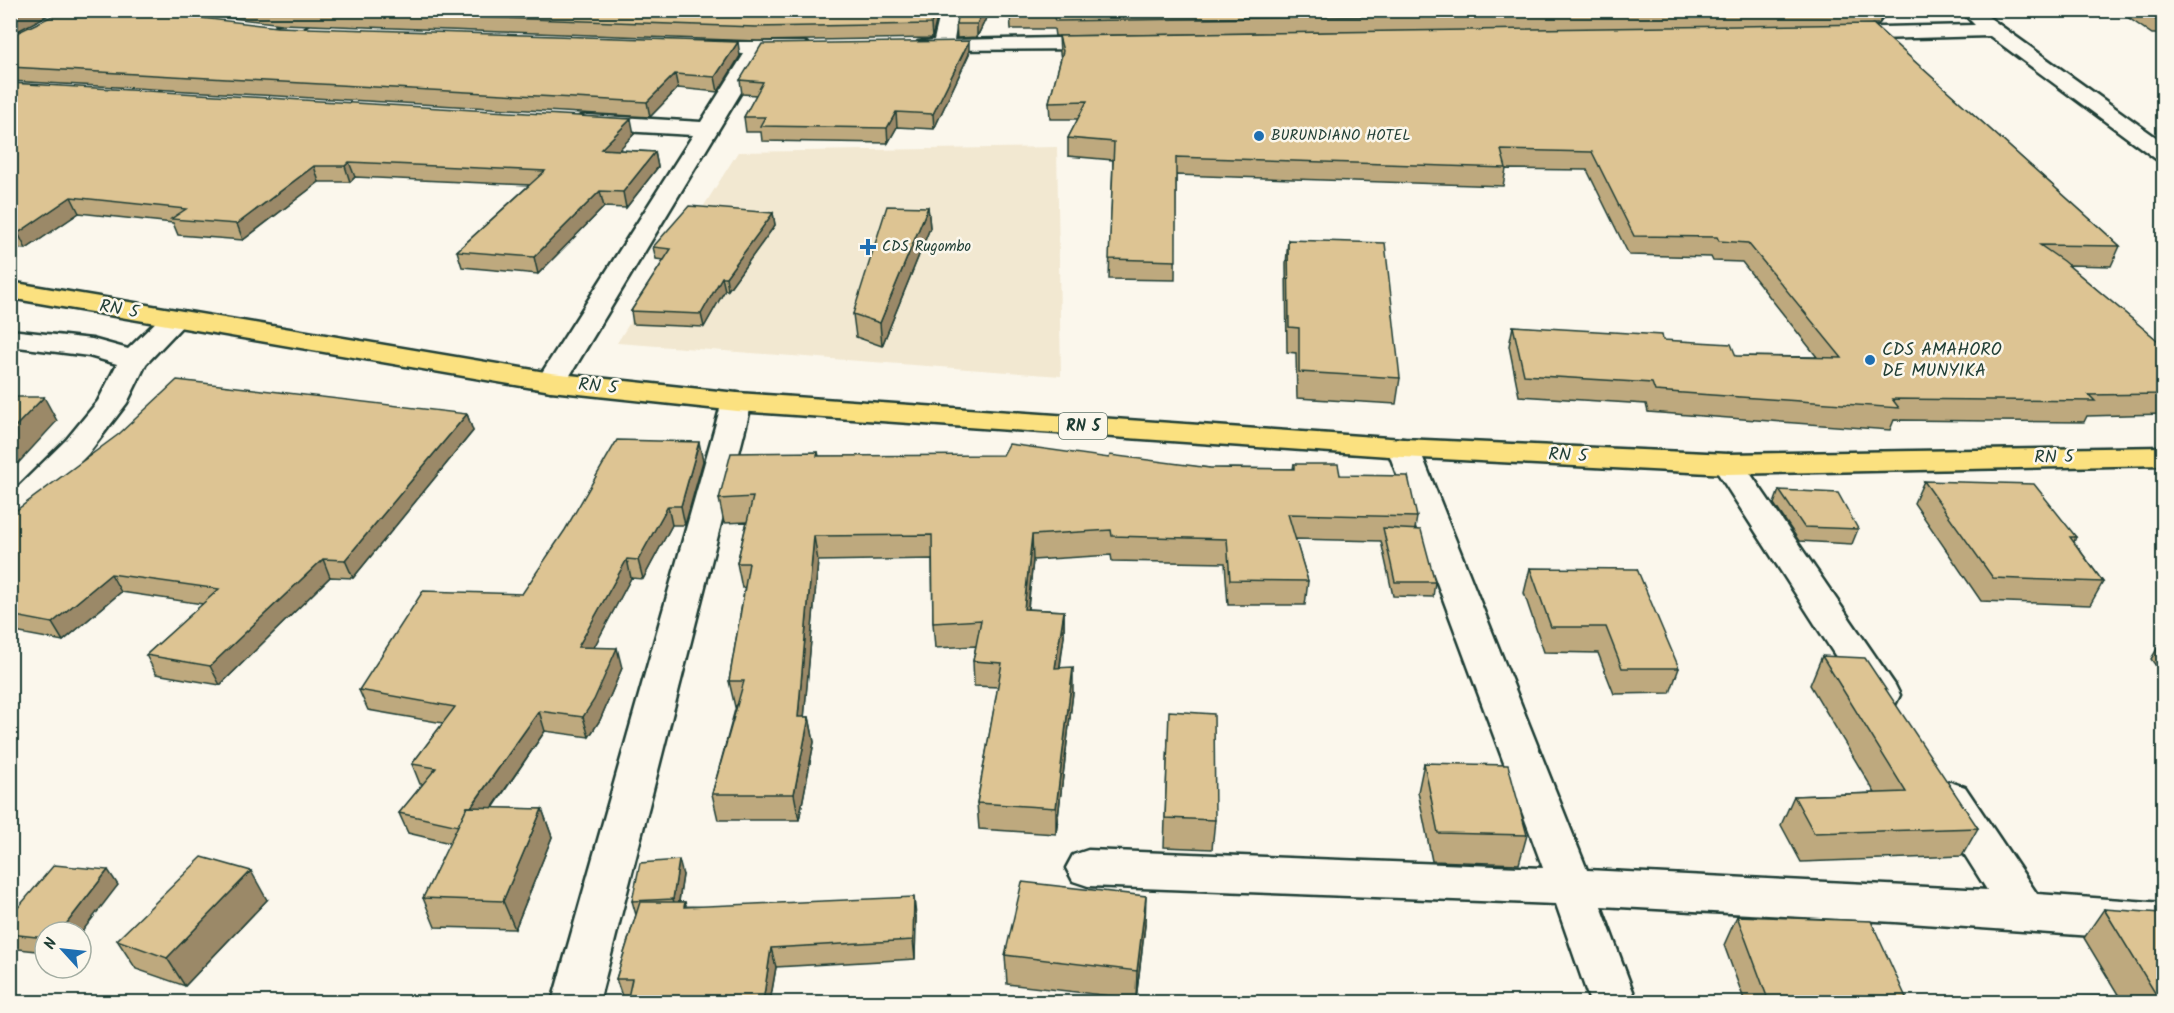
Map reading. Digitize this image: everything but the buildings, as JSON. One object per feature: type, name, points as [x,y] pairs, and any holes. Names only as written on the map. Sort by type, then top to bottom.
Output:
[{"type":"main road","name":"RN 5","points":[[10,290],[174,320],[551,382],[737,402],[1403,448],[1728,464],[2163,456]]},
{"type":"street","points":[[282,32],[320,10]]},
{"type":"street","points":[[944,46],[950,10]]},
{"type":"street","points":[[1967,10],[2163,154]]},
{"type":"street","points":[[258,30],[317,33]]},
{"type":"street","points":[[1815,34],[1994,30]]},
{"type":"street","points":[[908,46],[1120,43]]},
{"type":"street","points":[[678,48],[827,48]]},
{"type":"street","points":[[551,382],[757,49]]},
{"type":"street","points":[[565,121],[707,129]]},
{"type":"street","points":[[10,514],[77,447],[112,403],[132,360],[174,320]]},
{"type":"street","points":[[10,338],[92,348],[132,360]]},
{"type":"street","points":[[575,1002],[737,402]]},
{"type":"street","points":[[1403,448],[1572,886],[1613,1002]]},
{"type":"street","points":[[1728,464],[1899,722]]},
{"type":"street","points":[[1932,772],[2024,911]]},
{"type":"street","points":[[1088,868],[1572,886],[2024,911],[2163,922]]},
{"type":"shaded area","name":"CDS Rugombo","points":[[1057,147],[1061,376],[617,343],[738,152]]},
{"type":"place","name":"BURUNDIANO HOTEL","points":[[1259,136]]},
{"type":"place","name":"CDS Rugombo","points":[[868,247]]},
{"type":"place","name":"CDS AMAHORO DE MUNYIKA","points":[[1870,360]]}]
